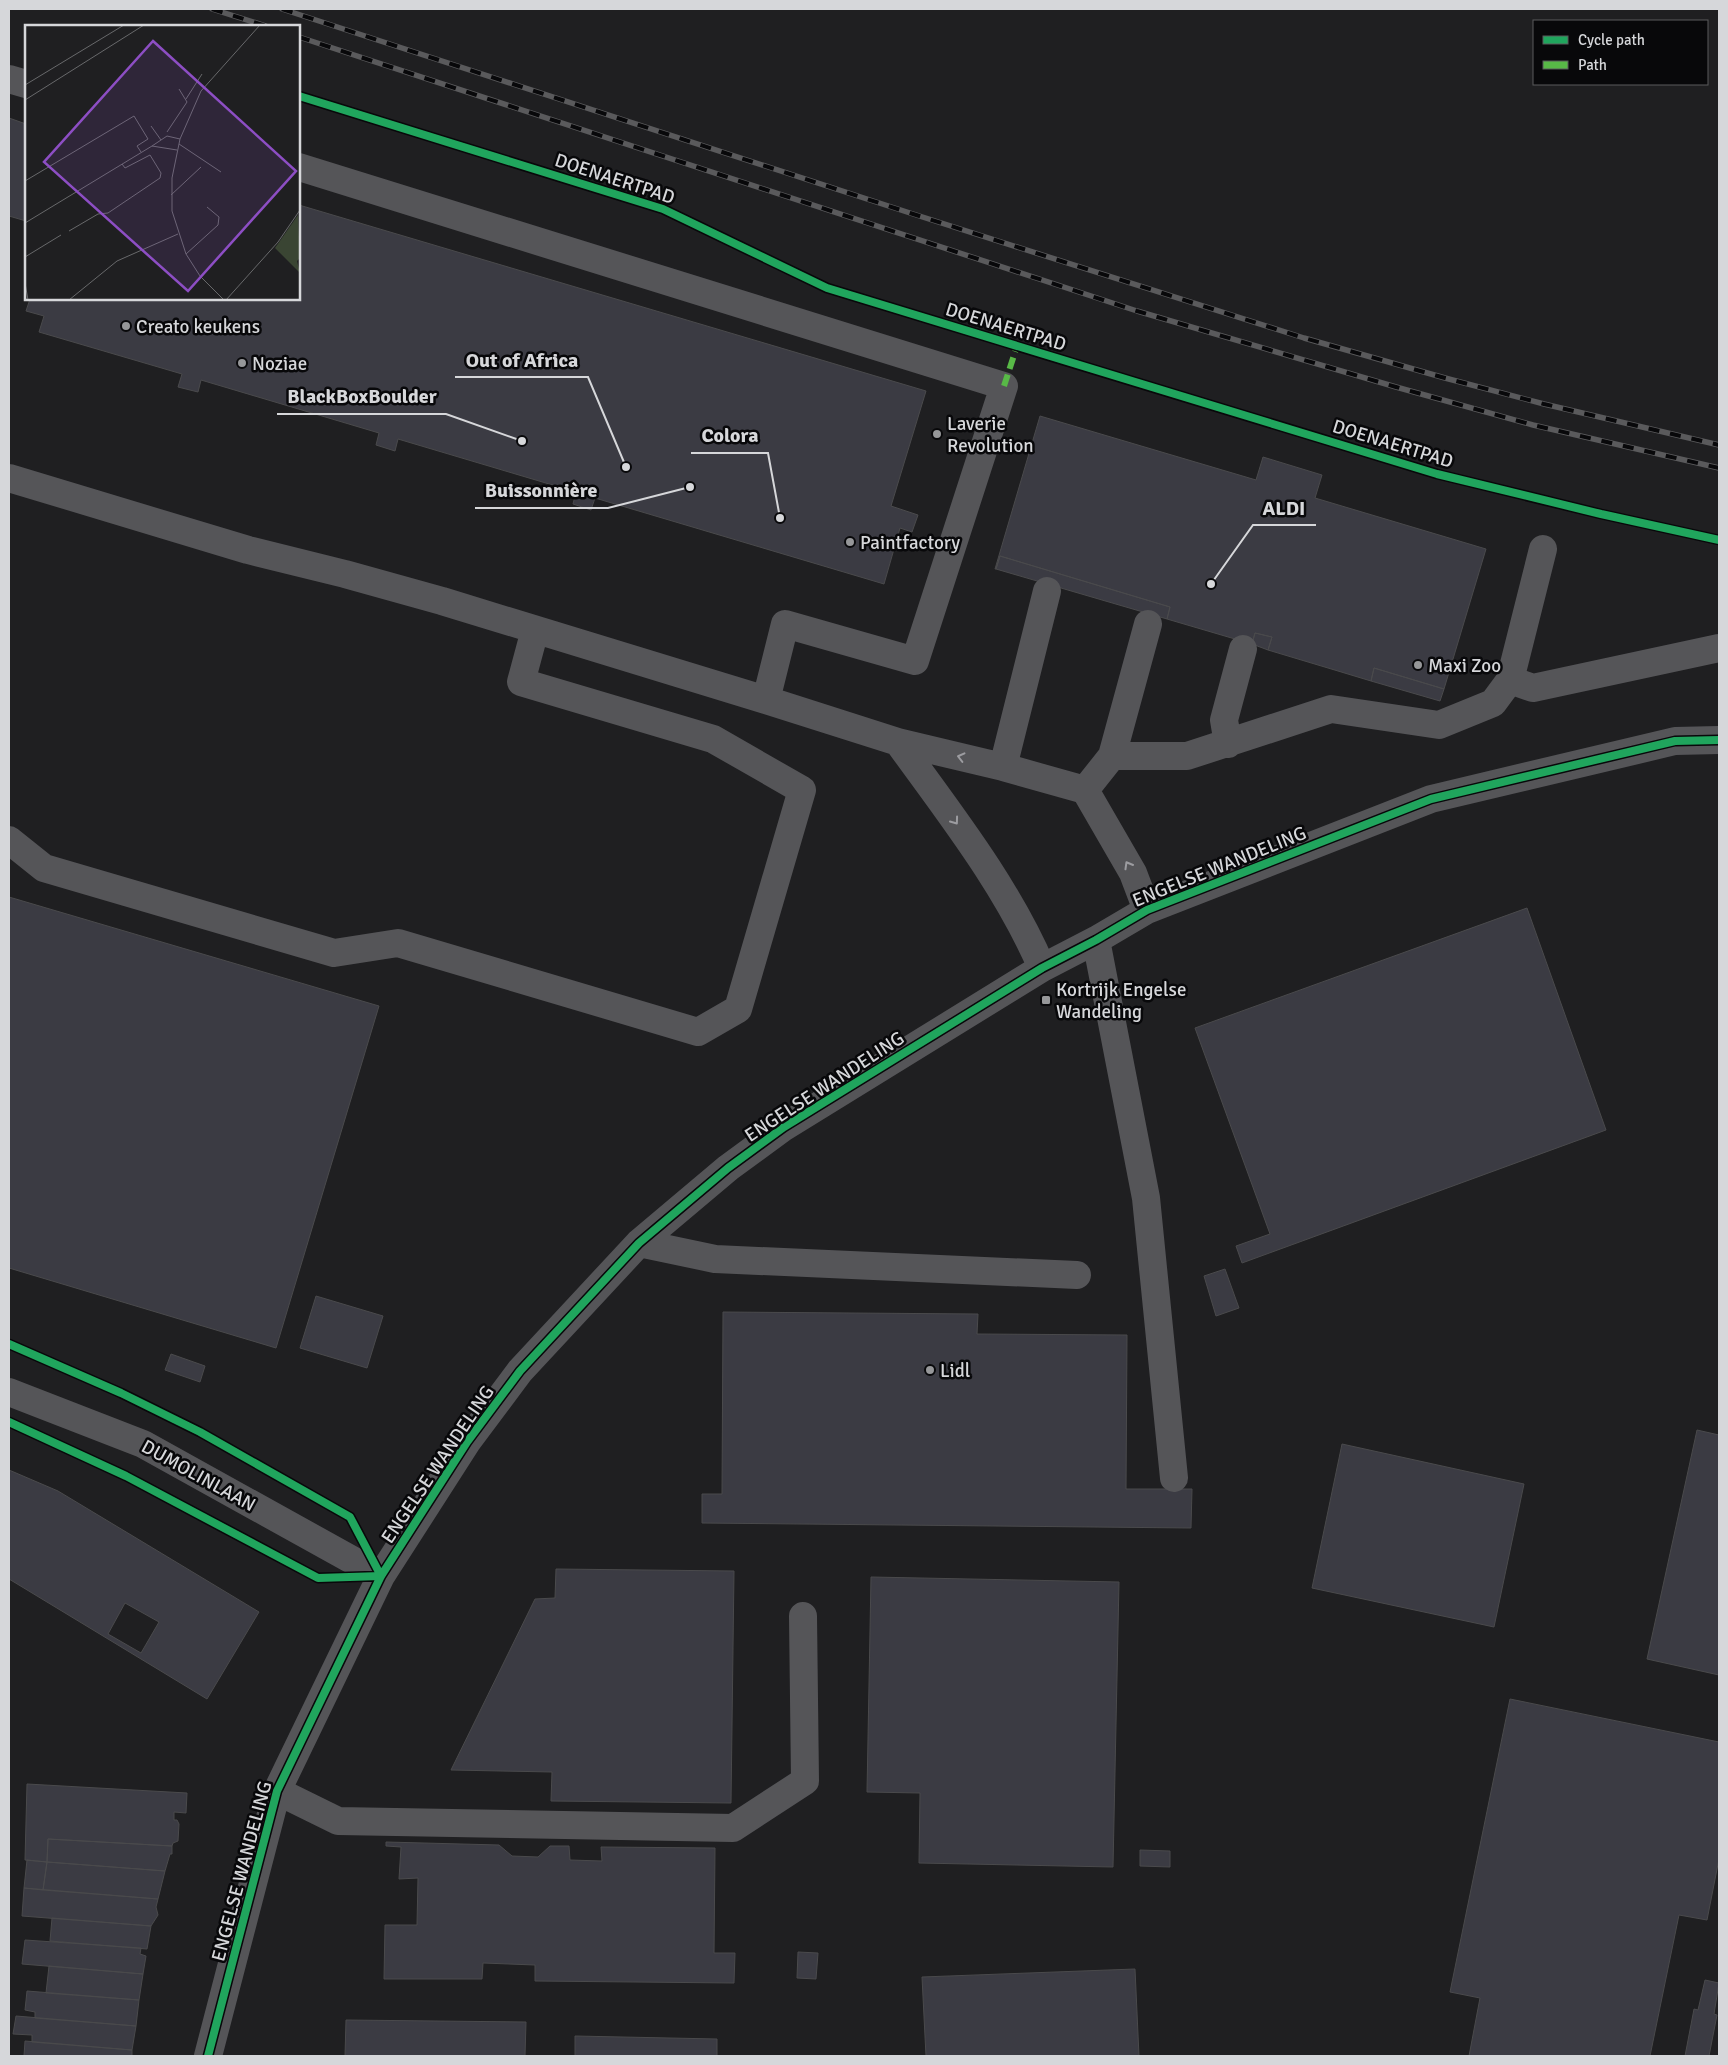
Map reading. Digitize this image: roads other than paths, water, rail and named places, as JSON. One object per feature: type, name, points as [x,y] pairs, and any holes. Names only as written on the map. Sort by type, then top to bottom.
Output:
[{"type":"street","points":[[9,78],[25,84]]},
{"type":"street","points":[[300,167],[1004,386],[915,661],[785,624],[766,700]]},
{"type":"street","points":[[9,478],[248,550],[345,574],[535,630],[898,742],[1085,790],[1133,873],[1147,910]]},
{"type":"street","points":[[1112,756],[1187,756],[1331,709],[1439,725],[1493,703],[1510,680],[1543,549]]},
{"type":"street","points":[[1003,768],[1048,591]]},
{"type":"street","points":[[1085,790],[1112,756],[1148,624]]},
{"type":"street","points":[[9,840],[44,868],[334,953],[398,943],[698,1032],[738,1009],[802,790],[713,739],[521,682],[535,630]]},
{"type":"street","points":[[1510,680],[1534,688],[1719,648]]},
{"type":"street","points":[[1228,744],[1224,720],[1243,649]]},
{"type":"street","name":"ENGELSE WANDELING","points":[[208,2056],[277,1791],[381,1576],[467,1442],[520,1371],[639,1243],[728,1168],[784,1127],[1042,968],[1096,940],[1147,910],[1431,799],[1675,741],[1719,740]]},
{"type":"street","points":[[898,742],[971,842],[1030,938],[1042,968]]},
{"type":"street","points":[[1096,940],[1146,1198],[1174,1478]]},
{"type":"street","points":[[639,1243],[715,1260],[1077,1275]]},
{"type":"street","name":"DUMOLINLAAN","points":[[9,1392],[143,1444],[381,1576]]},
{"type":"street","points":[[277,1791],[338,1821],[733,1828],[805,1782],[803,1616]]},
{"type":"railway","points":[[212,9],[263,25]]},
{"type":"railway","points":[[282,9],[910,213],[1304,338],[1544,404],[1719,445]]},
{"type":"railway","points":[[300,37],[1137,311],[1533,425],[1719,468]]},
{"type":"place","name":"Creato keukens","points":[[126,326]]},
{"type":"place","name":"Noziae","points":[[242,363]]},
{"type":"place","name":"Laverie Revolution","points":[[937,434]]},
{"type":"place","name":"BlackBoxBoulder","points":[[522,441]]},
{"type":"place","name":"Out of Africa","points":[[626,467]]},
{"type":"place","name":"Buissonnière","points":[[690,487]]},
{"type":"place","name":"Colora","points":[[780,518]]},
{"type":"place","name":"Paintfactory","points":[[850,542]]},
{"type":"place","name":"ALDI","points":[[1211,584]]},
{"type":"place","name":"Maxi Zoo","points":[[1418,665]]},
{"type":"place","name":"Kortrijk Engelse Wandeling","points":[[1046,1000]]},
{"type":"place","name":"Lidl","points":[[930,1370]]}]
